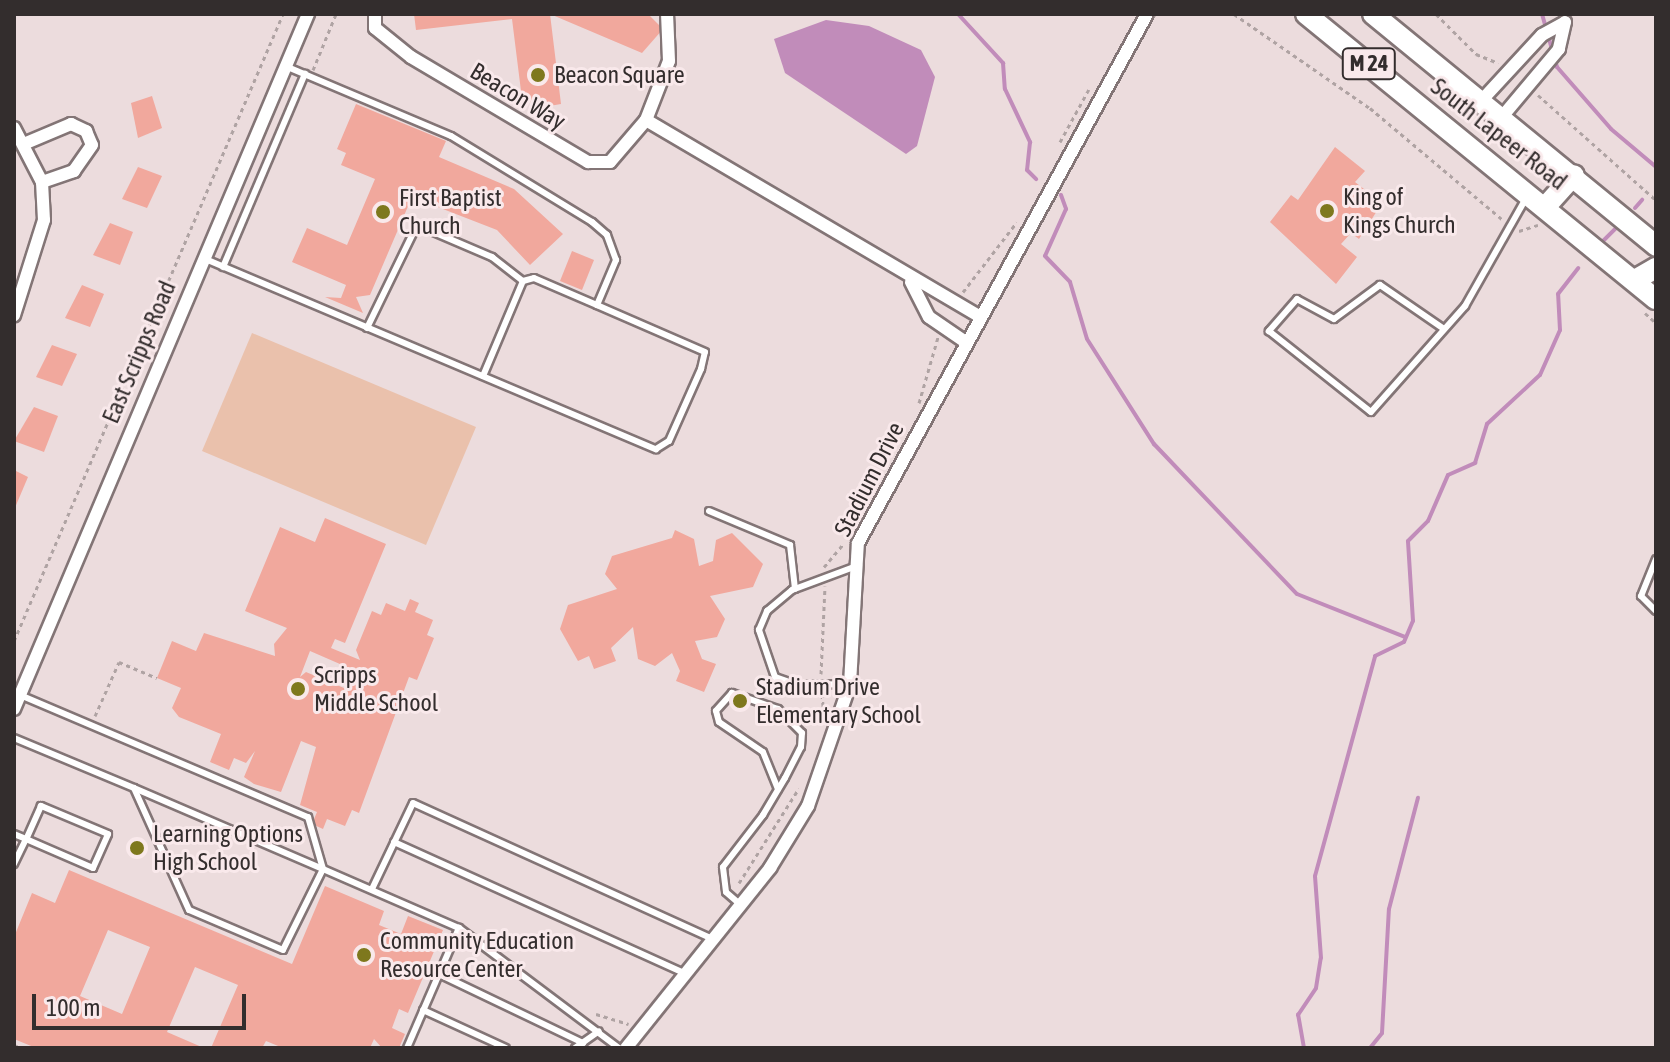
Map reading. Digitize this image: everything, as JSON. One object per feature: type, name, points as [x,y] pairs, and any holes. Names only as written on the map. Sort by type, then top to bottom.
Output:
[{"type":"main road","name":"South Lapeer Road","points":[[1306,14],[1598,247],[1635,280],[1648,304]]},
{"type":"main road","name":"South Lapeer Road","points":[[1373,14],[1574,175],[1656,246]]},
{"type":"main road","points":[[1547,205],[1574,175]]},
{"type":"main road","points":[[1635,280],[1656,268]]},
{"type":"street","name":"East Scripps Road","points":[[14,709],[308,14]]},
{"type":"street","name":"Beacon Way","points":[[375,14],[375,28],[411,57],[588,162],[610,162],[646,120],[669,61],[667,14]]},
{"type":"street","name":"Stadium Drive","points":[[626,1048],[742,906],[808,806],[850,684],[854,567],[879,498],[1147,14]]},
{"type":"street","points":[[1482,100],[1568,18]]},
{"type":"street","points":[[1502,117],[1559,49],[1568,18]]},
{"type":"street","points":[[646,120],[911,282],[981,317]]},
{"type":"street","points":[[26,143],[71,124],[86,131],[92,145],[74,171],[42,182]]},
{"type":"street","points":[[14,128],[26,143],[42,182],[41,241],[14,315]]},
{"type":"street","points":[[911,282],[929,317],[967,343]]},
{"type":"lane","points":[[285,66],[451,136],[592,222],[607,235],[616,260],[597,305]]},
{"type":"lane","points":[[223,267],[305,74]]},
{"type":"lane","points":[[1444,329],[1380,285],[1334,319],[1297,299],[1269,331],[1367,413],[1444,329],[1470,299],[1530,192]]},
{"type":"lane","points":[[367,328],[417,225],[492,257],[523,281]]},
{"type":"lane","points":[[203,258],[483,376],[665,448],[705,352],[534,278],[523,281]]},
{"type":"lane","points":[[483,376],[523,281]]},
{"type":"lane","points":[[709,511],[790,545],[795,589]]},
{"type":"lane","points":[[1656,559],[1641,596],[1656,611]]},
{"type":"lane","points":[[850,684],[798,685],[775,677],[763,657],[759,630],[767,611],[795,589],[854,567]]},
{"type":"lane","points":[[742,906],[726,892],[723,867],[778,789],[801,747],[798,724],[752,694],[732,693],[716,711],[719,722],[763,752],[778,789]]},
{"type":"lane","points":[[20,695],[308,817],[323,869],[283,950],[196,913],[134,788]]},
{"type":"lane","points":[[14,738],[459,928],[619,1048]]},
{"type":"lane","points":[[372,889],[413,803],[716,940]]},
{"type":"lane","points":[[14,834],[26,839],[93,868],[108,834],[41,806],[26,839],[14,864]]},
{"type":"lane","points":[[394,842],[688,974]]},
{"type":"lane","points":[[407,1048],[459,928]]},
{"type":"lane","points":[[439,974],[583,1043]]},
{"type":"lane","points":[[423,1010],[506,1048]]},
{"type":"lane","points":[[575,1048],[599,1031]]},
{"type":"path","points":[[14,641],[283,14]]},
{"type":"path","points":[[1234,14],[1370,108],[1509,225],[1547,230]]},
{"type":"path","points":[[1436,14],[1476,54],[1508,72]]},
{"type":"path","points":[[1059,146],[1092,84]]},
{"type":"path","points":[[1527,87],[1656,200]]},
{"type":"path","points":[[966,288],[1021,217]]},
{"type":"path","points":[[1648,304],[1656,323]]},
{"type":"path","points":[[917,407],[941,333]]},
{"type":"path","points":[[824,580],[825,561],[843,545],[877,479]]},
{"type":"path","points":[[81,710],[95,716],[119,662],[157,678]]},
{"type":"path","points":[[14,1045],[21,1048]]},
{"type":"shaded area","points":[[826,20],[869,26],[921,50],[935,77],[917,146],[906,154],[785,73],[774,39]]},
{"type":"shaded area","points":[[252,333],[476,427],[426,545],[202,451]]},
{"type":"building","name":"Beacon Square","points":[[414,14],[550,14],[561,104],[532,109],[530,98],[522,99],[512,19],[416,30]]},
{"type":"building","points":[[550,14],[648,14],[663,29],[642,53]]},
{"type":"building","points":[[152,96],[162,128],[138,138],[131,103]]},
{"type":"building","name":"First Baptist Church","points":[[356,104],[446,141],[439,157],[514,189],[563,234],[530,265],[497,230],[412,197],[370,295],[356,297],[363,313],[325,297],[341,298],[346,285],[292,262],[307,228],[347,245],[375,179],[341,165],[346,153],[337,149]]},
{"type":"building","name":"King of Kings Church","points":[[1335,147],[1365,171],[1355,182],[1382,203],[1359,239],[1351,233],[1341,244],[1357,257],[1336,284],[1270,222],[1291,195],[1298,200]]},
{"type":"building","points":[[138,167],[162,176],[147,208],[122,199]]},
{"type":"building","points":[[110,223],[133,232],[120,265],[93,255]]},
{"type":"building","points":[[572,251],[594,260],[582,290],[560,281]]},
{"type":"building","points":[[82,285],[104,294],[90,327],[65,318]]},
{"type":"building","points":[[52,345],[77,354],[62,386],[36,377]]},
{"type":"building","points":[[34,407],[58,416],[44,452],[14,441]]},
{"type":"building","points":[[14,470],[28,477],[14,510]]},
{"type":"building","name":"Scripps Middle School","points":[[325,518],[386,544],[345,643],[335,639],[331,648],[360,660],[356,650],[372,611],[381,615],[386,603],[405,611],[410,599],[419,603],[415,612],[433,620],[427,635],[434,638],[417,680],[409,677],[359,813],[352,810],[345,826],[327,819],[323,829],[312,824],[317,812],[300,805],[316,747],[301,741],[281,792],[254,784],[244,777],[255,751],[246,763],[234,758],[229,770],[210,762],[221,734],[179,717],[172,708],[181,688],[157,678],[172,641],[196,651],[204,633],[275,656],[274,644],[287,628],[245,611],[280,527],[315,542]],"holes":[[[310,651],[356,671],[345,696],[344,688],[306,672],[300,677]]]},
{"type":"building","points":[[675,530],[694,539],[699,566],[713,561],[716,540],[732,533],[763,564],[753,587],[710,596],[725,619],[717,637],[695,641],[702,659],[716,664],[704,692],[676,681],[680,671],[672,653],[655,666],[638,659],[633,627],[611,648],[616,661],[594,669],[589,656],[578,661],[560,629],[568,605],[617,589],[605,574],[612,556],[672,538]]},
{"type":"building","name":"Community Education Resource Center","points":[[69,870],[292,964],[325,886],[384,911],[379,925],[401,934],[408,916],[443,930],[408,1013],[399,1009],[392,1028],[405,1034],[399,1048],[382,1048],[374,1039],[370,1048],[283,1048],[266,1041],[262,1048],[211,1048],[238,985],[195,967],[167,1032],[204,1048],[36,1048],[14,1039],[14,937],[32,893],[55,903]],"holes":[[[108,930],[150,947],[122,1014],[80,996]]]},
{"type":"waterway","points":[[958,14],[1003,63],[1005,89],[1030,142],[1027,170],[1036,179]]},
{"type":"waterway","points":[[1542,14],[1557,67],[1611,129],[1656,167]]},
{"type":"waterway","points":[[1061,195],[1066,209],[1045,256],[1070,282],[1087,339],[1154,444],[1297,594],[1405,637]]},
{"type":"waterway","points":[[1635,208],[1642,200]]},
{"type":"waterway","points":[[1599,245],[1617,227]]},
{"type":"waterway","points":[[1304,1048],[1298,1015],[1316,988],[1321,958],[1315,876],[1375,656],[1404,642],[1413,621],[1408,541],[1428,521],[1448,475],[1475,463],[1487,424],[1540,375],[1560,330],[1558,294],[1578,268]]},
{"type":"waterway","points":[[1370,1048],[1382,1033],[1389,909],[1418,798]]},
{"type":"place","name":"Beacon Square","points":[[538,75]]},
{"type":"place","name":"King of Kings Church","points":[[1327,211]]},
{"type":"place","name":"First Baptist Church","points":[[383,212]]},
{"type":"place","name":"Scripps Middle School","points":[[298,689]]},
{"type":"place","name":"Stadium Drive Elementary School","points":[[740,701]]},
{"type":"place","name":"Learning Options High School","points":[[137,848]]},
{"type":"place","name":"Community Education Resource Center","points":[[364,955]]}]
